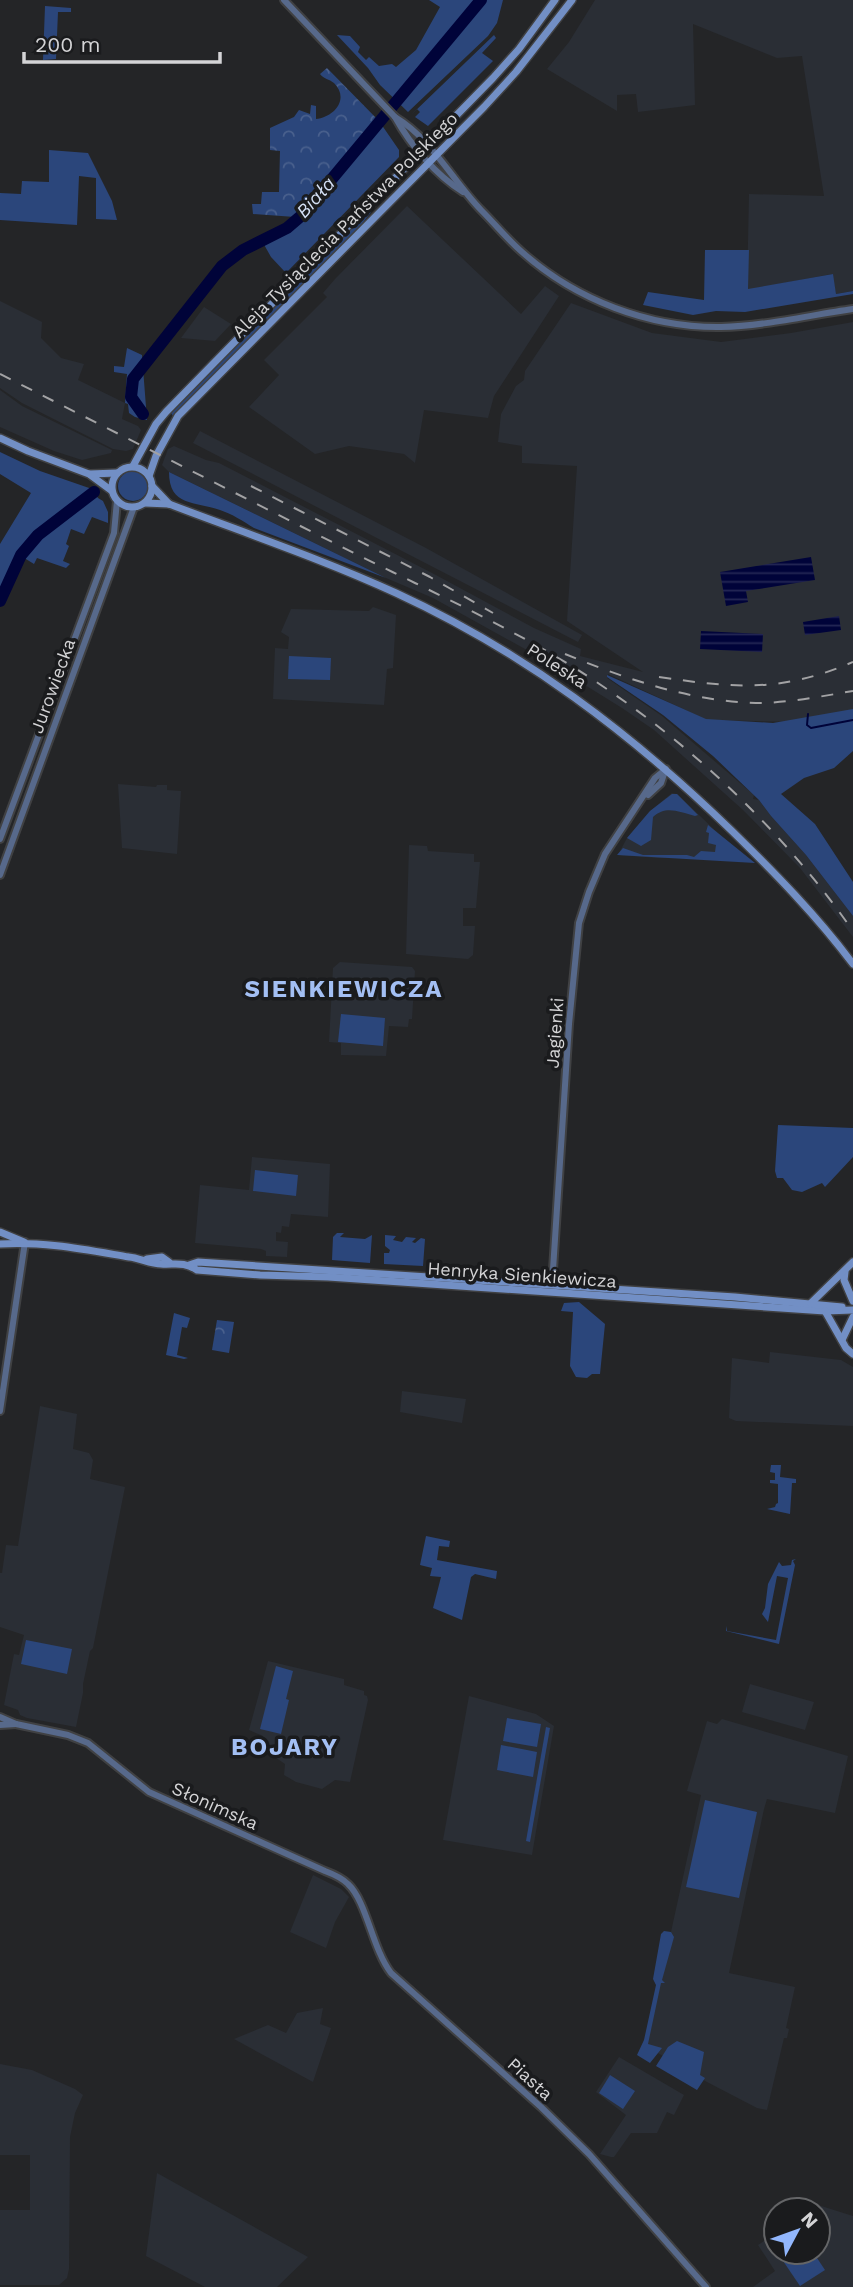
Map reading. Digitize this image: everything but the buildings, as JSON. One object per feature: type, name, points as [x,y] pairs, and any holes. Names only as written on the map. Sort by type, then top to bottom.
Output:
[{"type":"main road","name":"Aleja Tysiąclecia Państwa Polskiego","points":[[133,466],[156,424],[166,412],[476,96],[519,50],[555,0]]},
{"type":"main road","name":"Aleja Tysiąclecia Państwa Polskiego","points":[[149,476],[155,458],[178,416],[484,107],[516,72],[572,0]]},
{"type":"main road","points":[[476,96],[478,106],[484,107]]},
{"type":"main road","points":[[368,206],[376,209],[376,217]]},
{"type":"main road","points":[[0,438],[28,452],[89,474],[112,491],[117,501],[128,507],[145,503],[150,495],[152,486],[149,476],[139,467],[89,474]]},
{"type":"main road","points":[[112,491],[113,478],[117,472]]},
{"type":"main road","name":"Poleska","points":[[152,486],[169,504]]},
{"type":"main road","name":"Poleska","points":[[145,503],[169,504],[398,594],[479,636],[581,700],[666,769],[776,875],[853,964]]},
{"type":"main road","name":"Henryka Sienkiewicza","points":[[0,1232],[25,1242]]},
{"type":"main road","name":"Henryka Sienkiewicza","points":[[0,1244],[25,1242],[161,1264],[169,1262],[189,1265],[197,1270],[209,1271],[328,1274],[652,1296],[825,1311],[853,1309]]},
{"type":"main road","points":[[811,1303],[853,1262]]},
{"type":"main road","points":[[845,1271],[844,1280],[853,1301]]},
{"type":"main road","name":"Henryka Sienkiewicza","points":[[652,1296],[811,1303],[853,1309]]},
{"type":"main road","points":[[825,1311],[842,1341],[853,1354]]},
{"type":"main road","points":[[842,1341],[853,1317]]},
{"type":"street","points":[[284,0],[385,106],[429,163],[452,185],[467,194]]},
{"type":"street","points":[[394,117],[428,145],[467,194],[520,251],[555,277],[590,297],[629,313],[660,321],[724,327],[853,309]]},
{"type":"street","name":"Jurowiecka","points":[[0,839],[77,626],[114,533],[117,501]]},
{"type":"street","name":"Jurowiecka","points":[[0,876],[134,507]]},
{"type":"street","points":[[77,626],[88,630]]},
{"type":"street","points":[[55,687],[62,687],[66,692]]},
{"type":"street","name":"Jagienki","points":[[552,1289],[569,1024],[579,923],[605,854],[655,778],[666,769]]},
{"type":"street","points":[[0,1411],[25,1242]]},
{"type":"street","points":[[0,1717],[16,1724]]},
{"type":"street","points":[[0,1725],[16,1724]]},
{"type":"street","name":"Słonimska","points":[[16,1724],[78,1738],[149,1792],[325,1871],[349,1885]]},
{"type":"street","name":"Piasta","points":[[349,1885],[358,1899],[379,1954],[391,1973],[583,2148],[706,2287]]},
{"type":"shaded area","points":[[595,0],[853,0],[853,291],[836,294],[832,274],[747,290],[749,194],[824,196],[802,56],[777,58],[693,24],[695,105],[638,112],[636,94],[617,95],[617,111],[547,69],[569,42]]},
{"type":"shaded area","points":[[407,206],[521,314],[545,286],[559,296],[494,396],[488,418],[424,410],[415,463],[404,454],[349,446],[315,454],[249,407],[279,375],[264,360],[327,297],[323,293],[335,279]]},
{"type":"shaded area","points":[[0,301],[42,322],[41,338],[61,358],[84,364],[78,380],[125,403],[122,419],[141,430],[133,449],[113,449],[22,403],[0,388]]},
{"type":"shaded area","points":[[571,303],[652,333],[721,342],[853,322],[853,723],[707,720],[608,674],[607,678],[662,716],[754,795],[753,799],[759,800],[853,916],[853,937],[800,868],[743,810],[654,730],[622,708],[543,659],[433,598],[386,578],[169,472],[162,465],[168,449],[174,446],[219,463],[534,628],[581,649],[580,656],[643,672],[567,621],[577,466],[522,463],[522,446],[498,442],[501,414],[516,386],[524,380],[525,371]]},
{"type":"shaded area","points":[[204,307],[231,324],[215,341],[181,338]]},
{"type":"shaded area","points":[[0,390],[22,406],[112,450],[111,453],[82,460],[54,451],[0,427]]},
{"type":"shaded area","points":[[200,431],[426,548],[582,635],[578,642],[193,443]]},
{"type":"shaded area","points":[[811,557],[815,580],[746,591],[748,602],[726,606],[720,572]]},
{"type":"shaded area","points":[[373,607],[396,615],[393,668],[387,669],[384,705],[273,699],[275,648],[288,649],[289,637],[281,632],[291,609],[369,611]]},
{"type":"shaded area","points":[[839,616],[841,630],[805,635],[803,622]]},
{"type":"shaded area","points":[[701,631],[763,634],[762,652],[700,649]]},
{"type":"shaded area","points":[[118,784],[156,787],[167,785],[167,790],[181,791],[177,854],[122,848]]},
{"type":"shaded area","points":[[672,793],[677,794],[743,857],[659,858],[618,855],[627,838],[649,812]]},
{"type":"shaded area","points":[[409,845],[427,846],[428,851],[474,854],[474,862],[480,862],[476,908],[463,908],[463,926],[475,926],[473,955],[468,959],[406,954]]},
{"type":"shaded area","points":[[340,962],[412,967],[415,971],[412,1019],[409,1019],[408,1027],[389,1026],[386,1056],[341,1055],[341,1043],[329,1042],[333,968]]},
{"type":"shaded area","points":[[252,1157],[330,1164],[328,1217],[291,1214],[289,1227],[282,1226],[281,1233],[276,1232],[276,1241],[288,1242],[287,1257],[266,1256],[266,1251],[261,1249],[195,1243],[200,1185],[249,1190]]},
{"type":"shaded area","points":[[770,1352],[841,1360],[853,1367],[853,1426],[736,1421],[729,1418],[732,1358],[769,1363]]},
{"type":"shaded area","points":[[402,1391],[466,1399],[462,1423],[400,1412]]},
{"type":"shaded area","points":[[40,1406],[77,1414],[73,1449],[89,1453],[93,1460],[90,1479],[125,1487],[76,1727],[27,1718],[20,1715],[18,1710],[4,1705],[14,1654],[19,1655],[24,1635],[0,1627],[0,1573],[6,1545],[18,1546]]},
{"type":"shaded area","points":[[268,1661],[344,1679],[344,1685],[364,1691],[368,1700],[350,1782],[335,1780],[322,1789],[296,1782],[284,1775],[285,1764],[260,1747],[263,1736],[249,1730]]},
{"type":"shaded area","points":[[750,1684],[814,1702],[805,1730],[742,1712]]},
{"type":"shaded area","points":[[469,1696],[536,1714],[554,1726],[532,1855],[443,1840]]},
{"type":"shaded area","points":[[722,1719],[848,1756],[835,1813],[767,1799],[764,1809],[729,1973],[795,1987],[786,2028],[789,2029],[787,2038],[784,2038],[767,2110],[757,2108],[707,2082],[646,2046],[701,1795],[687,1791],[707,1721],[717,1724]]},
{"type":"shaded area","points":[[313,1875],[341,1889],[349,1897],[335,1922],[326,1948],[290,1932]]},
{"type":"shaded area","points":[[323,2008],[320,2024],[331,2028],[313,2082],[234,2039],[268,2025],[286,2033],[297,2013]]},
{"type":"shaded area","points":[[619,2057],[684,2095],[674,2115],[667,2112],[657,2133],[631,2133],[614,2157],[611,2157],[600,2154],[626,2115],[596,2092]]},
{"type":"shaded area","points":[[0,2064],[32,2070],[83,2095],[75,2113],[70,2137],[69,2269],[67,2278],[59,2285],[0,2285],[0,2210],[30,2210],[30,2155],[0,2155]]},
{"type":"shaded area","points":[[157,2173],[308,2257],[277,2287],[205,2287],[146,2256]]},
{"type":"shaded area","points":[[832,2209],[853,2216],[853,2287],[753,2287],[775,2271],[772,2266],[832,2266]]},
{"type":"green space","points":[[429,0],[503,0],[497,23],[488,36],[408,112],[380,85],[337,35],[350,36],[360,47],[358,52],[366,60],[369,57],[379,66],[392,64],[396,67],[416,50],[440,7]]},
{"type":"green space","points":[[45,6],[71,8],[71,12],[58,12],[56,59],[43,60]]},
{"type":"green space","points":[[494,35],[496,38],[482,53],[493,61],[428,126],[415,117],[420,112],[417,109]]},
{"type":"green space","points":[[327,68],[379,121],[297,220],[295,217],[253,214],[252,204],[261,204],[262,192],[279,192],[280,151],[270,150],[270,128],[294,117],[299,110],[310,114],[311,105],[316,106],[316,119],[329,115],[338,106],[339,89],[320,74]]},
{"type":"green space","points":[[379,121],[399,150],[399,157],[286,273],[271,257],[262,241],[297,220]]},
{"type":"green space","points":[[49,150],[88,153],[112,201],[117,220],[96,219],[96,178],[79,176],[77,225],[0,220],[0,193],[21,194],[22,181],[49,182]]},
{"type":"green space","points":[[370,209],[372,211],[361,225],[173,416],[171,413]]},
{"type":"green space","points":[[705,250],[749,250],[748,289],[833,274],[836,294],[853,291],[853,294],[745,312],[716,311],[693,315],[643,305],[648,292],[704,300]]},
{"type":"green space","points":[[127,348],[142,355],[147,420],[129,413],[128,404],[125,403],[127,374],[114,372],[114,366],[124,367]]},
{"type":"green space","points":[[0,452],[40,471],[92,489],[103,501],[108,512],[108,523],[92,517],[84,534],[71,529],[66,544],[69,546],[63,561],[70,564],[66,568],[37,558],[34,564],[21,556],[0,601],[0,544],[31,493],[0,474]]},
{"type":"green space","points":[[133,471],[143,476],[148,486],[143,496],[133,501],[123,496],[118,486],[123,476]]},
{"type":"green space","points":[[169,472],[386,578],[254,528],[211,507],[185,501],[173,491]]},
{"type":"green space","points":[[289,656],[331,658],[330,680],[288,679]]},
{"type":"green space","points":[[607,675],[706,719],[773,723],[853,709],[853,751],[834,768],[804,778],[781,794],[815,824],[853,882],[853,916],[759,800],[713,756],[663,715]]},
{"type":"green space","points":[[672,794],[677,794],[698,815],[673,810],[663,811],[653,817],[651,840],[641,846],[627,838],[650,811]]},
{"type":"green space","points":[[708,825],[755,863],[617,855],[623,848],[643,855],[694,857],[701,851],[715,852],[716,845],[708,843]]},
{"type":"green space","points":[[341,1014],[385,1018],[383,1046],[338,1042]]},
{"type":"green space","points":[[778,1125],[853,1128],[853,1157],[825,1187],[822,1183],[802,1192],[792,1190],[783,1178],[777,1178],[775,1171]]},
{"type":"green space","points":[[255,1170],[298,1175],[296,1196],[253,1191]]},
{"type":"green space","points":[[337,1233],[344,1233],[340,1237],[365,1239],[372,1235],[370,1263],[332,1260],[333,1237]]},
{"type":"green space","points":[[385,1235],[396,1236],[393,1240],[402,1242],[406,1237],[416,1238],[412,1242],[415,1243],[421,1238],[425,1239],[423,1266],[384,1264],[384,1253],[389,1253],[390,1250],[385,1246]]},
{"type":"green space","points":[[579,1302],[605,1324],[600,1374],[592,1374],[587,1378],[576,1377],[570,1366],[573,1312],[561,1311],[564,1303]]},
{"type":"green space","points":[[174,1313],[190,1318],[187,1328],[182,1327],[177,1355],[188,1358],[166,1355]]},
{"type":"green space","points":[[217,1320],[234,1322],[229,1353],[212,1350]]},
{"type":"green space","points":[[771,1465],[781,1465],[780,1477],[796,1479],[796,1483],[792,1483],[790,1514],[767,1509],[778,1503],[778,1484],[770,1483],[770,1480],[775,1480],[775,1473],[770,1472]]},
{"type":"green space","points":[[426,1536],[450,1541],[449,1547],[439,1546],[437,1560],[497,1571],[496,1579],[475,1574],[471,1577],[462,1620],[433,1608],[441,1577],[430,1576],[432,1568],[420,1565]]},
{"type":"green space","points":[[796,1559],[793,1561],[795,1565],[779,1644],[726,1631],[726,1626],[727,1631],[776,1640],[788,1578],[777,1576],[768,1622],[762,1614],[768,1584],[779,1562],[782,1566],[791,1565],[792,1560]]},
{"type":"green space","points":[[26,1640],[72,1649],[67,1674],[21,1664]]},
{"type":"green space","points":[[276,1666],[293,1671],[281,1734],[260,1729]]},
{"type":"green space","points":[[507,1718],[541,1724],[537,1747],[503,1741]]},
{"type":"green space","points":[[546,1727],[550,1728],[530,1842],[526,1841]]},
{"type":"green space","points":[[501,1745],[537,1752],[533,1777],[497,1770]]},
{"type":"green space","points":[[705,1800],[757,1812],[739,1898],[686,1887]]},
{"type":"green space","points":[[664,1931],[671,1932],[674,1937],[662,1980],[665,1983],[661,1983],[648,2044],[662,2048],[650,2063],[637,2055],[644,2040],[656,1985],[653,1979],[661,1934]]},
{"type":"green space","points":[[677,2041],[704,2052],[700,2075],[705,2078],[697,2090],[656,2066],[668,2047]]},
{"type":"green space","points":[[610,2075],[635,2091],[623,2109],[599,2093]]},
{"type":"green space","points":[[786,2266],[822,2266],[825,2270],[800,2286]]},
{"type":"waterway","name":"Biała","points":[[143,414],[131,397],[133,379],[222,266],[243,250],[287,228],[301,216],[481,0]]},
{"type":"waterway","name":"Biała","points":[[0,601],[21,555],[38,535],[94,492]]},
{"type":"waterway","points":[[808,714],[807,725],[811,728],[853,720]]},
{"type":"railway","points":[[0,374],[485,618],[570,665],[650,721],[689,751],[725,784],[793,854],[853,931]]},
{"type":"railway","points":[[251,486],[430,577],[493,613]]},
{"type":"railway","points":[[565,654],[661,688],[712,699],[762,703],[853,691]]},
{"type":"railway","points":[[659,677],[711,684],[757,685],[803,679],[853,662]]},
{"type":"district","name":"SIENKIEWICZA","points":[[344,989]]},
{"type":"district","name":"BOJARY","points":[[285,1747]]}]
